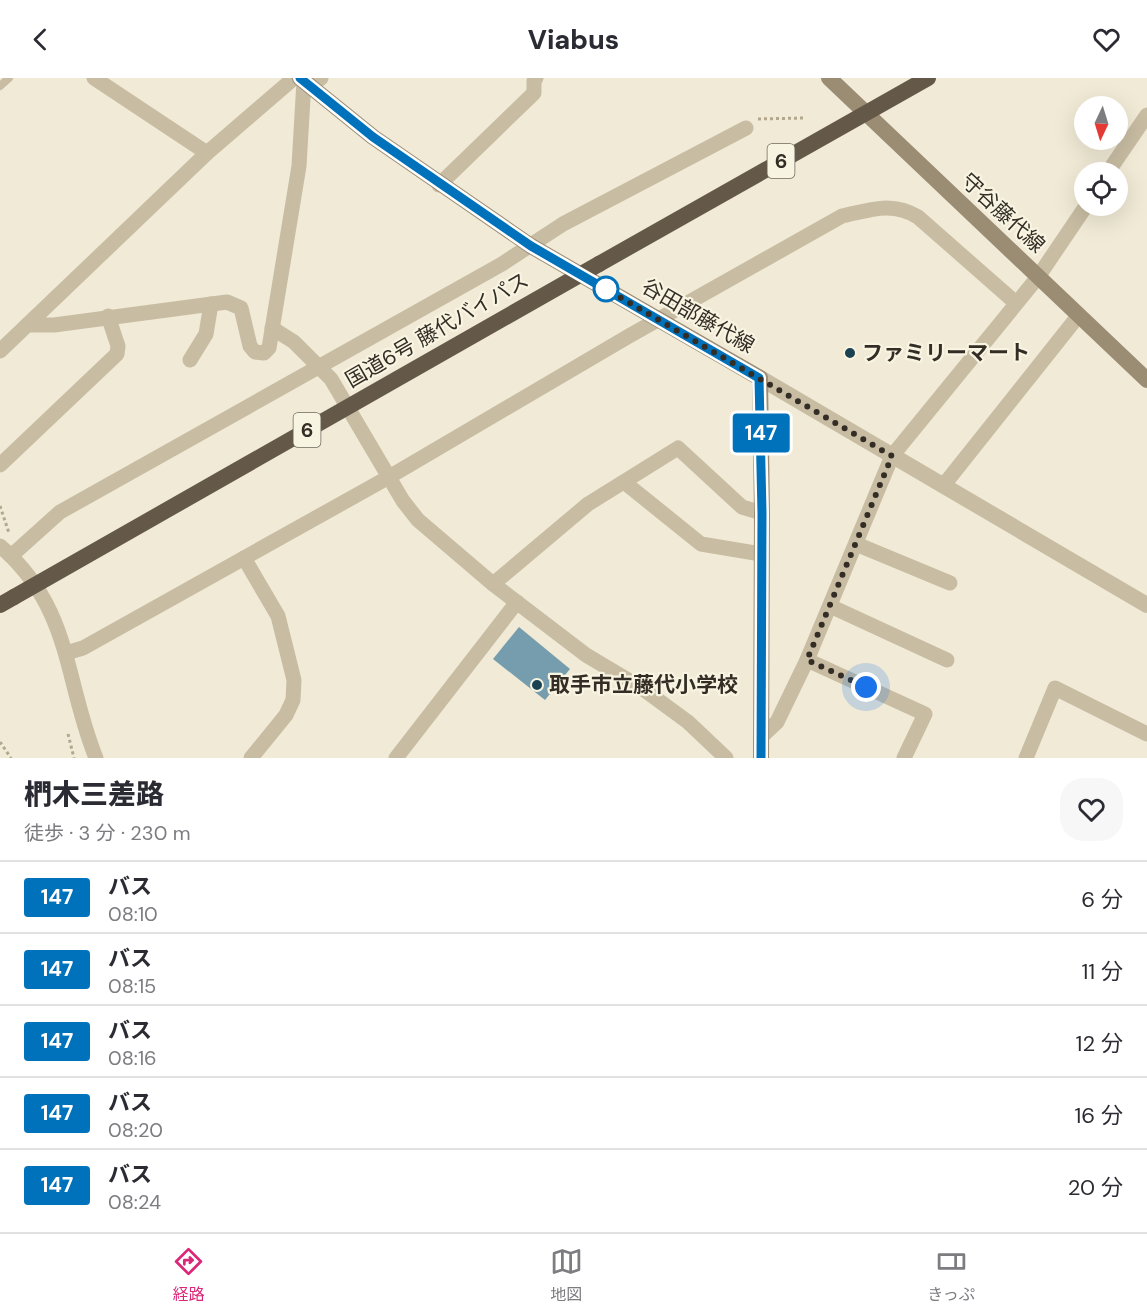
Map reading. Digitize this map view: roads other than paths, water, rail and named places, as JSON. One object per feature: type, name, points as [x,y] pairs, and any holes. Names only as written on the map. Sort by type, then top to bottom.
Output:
[{"type":"highway","name":"国道6号 藤代バイパス","points":[[7,601],[927,78]]},
{"type":"main road","name":"守谷藤代線","points":[[829,78],[1147,380]]},
{"type":"main road","name":"谷田部藤代線","points":[[306,80],[373,137],[439,185],[531,246],[759,378],[762,513],[761,758]]},
{"type":"street","points":[[94,78],[207,153]]},
{"type":"street","points":[[439,185],[534,93],[536,78]]},
{"type":"street","points":[[0,351],[207,153],[306,80]]},
{"type":"street","points":[[27,325],[54,325],[108,316],[227,302],[240,308],[250,346],[255,352],[264,353],[269,348],[299,166],[306,80]]},
{"type":"street","points":[[1115,162],[1147,115]]},
{"type":"street","points":[[96,758],[88,737],[66,653],[45,599],[5,551],[60,512],[531,246],[564,224],[751,123]]},
{"type":"street","points":[[66,653],[83,648],[389,477],[658,319],[842,216],[876,209],[903,208],[918,217],[1016,303]]},
{"type":"street","points":[[761,737],[777,722],[807,660],[892,456],[1038,277],[1079,216]]},
{"type":"street","points":[[190,360],[206,334],[211,304]]},
{"type":"street","points":[[943,486],[1078,315]]},
{"type":"street","points":[[0,465],[117,354],[118,346],[108,316]]},
{"type":"street","points":[[272,328],[294,342],[331,379],[403,501],[418,520],[493,584],[586,655],[643,689],[688,722],[726,758]]},
{"type":"street","points":[[759,378],[1147,605]]},
{"type":"street","points":[[493,584],[588,504],[678,448],[742,507],[762,513]]},
{"type":"street","points":[[624,482],[701,544],[761,554]]},
{"type":"street","points":[[856,544],[950,583]]},
{"type":"street","points":[[244,558],[278,616],[294,680],[293,700],[286,715],[251,758]]},
{"type":"street","points":[[396,758],[517,602]]},
{"type":"street","points":[[830,606],[947,660]]},
{"type":"street","points":[[807,660],[925,714],[904,758]]},
{"type":"street","points":[[1026,758],[1055,688],[1147,734]]},
{"type":"lane","points":[[0,86],[9,78]]},
{"type":"water","points":[[519,627],[570,669],[545,700],[493,659]]},
{"type":"place","name":"ファミリーマート","points":[[850,353]]},
{"type":"place","name":"取手市立藤代小学校","points":[[537,685]]}]
